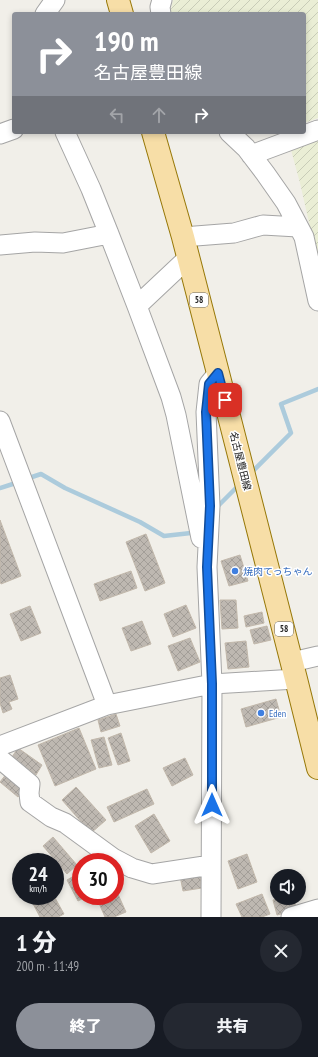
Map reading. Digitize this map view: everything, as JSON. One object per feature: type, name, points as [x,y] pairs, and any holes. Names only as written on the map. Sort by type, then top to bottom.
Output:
[{"type":"main road","points":[[118,0],[121,12]]},
{"type":"main road","name":"名古屋豊田線","points":[[154,134],[183,237],[318,768]]},
{"type":"street","points":[[46,12],[55,0]]},
{"type":"street","points":[[161,12],[160,7],[162,0]]},
{"type":"street","points":[[0,134],[12,130]]},
{"type":"street","points":[[251,155],[318,130]]},
{"type":"street","points":[[66,134],[91,189],[109,234],[172,403],[203,521]]},
{"type":"street","points":[[231,134],[246,148],[266,173],[286,203],[304,237],[318,301]]},
{"type":"street","points":[[183,237],[234,233],[263,225],[298,227]]},
{"type":"street","points":[[0,244],[35,242],[63,243],[109,234]]},
{"type":"street","points":[[137,306],[188,258]]},
{"type":"street","points":[[211,917],[212,684],[207,567],[203,521],[206,412],[209,384],[218,373]]},
{"type":"street","points":[[0,421],[107,705]]},
{"type":"street","points":[[0,746],[107,705],[212,684],[294,670],[318,656]]},
{"type":"street","points":[[0,759],[30,784],[30,802],[51,817],[65,823],[113,858],[132,868],[152,874],[211,865]]},
{"type":"street","points":[[291,917],[318,909]]},
{"type":"green space","points":[[173,0],[318,0],[318,118],[306,122],[306,12],[170,12]]},
{"type":"green space","points":[[318,140],[318,262],[291,150]]},
{"type":"building","points":[[0,520],[21,576],[1,584],[0,581]]},
{"type":"building","points":[[146,534],[165,583],[145,591],[126,542]]},
{"type":"building","name":"焼肉てっちゃん","points":[[240,555],[248,581],[229,586],[221,561]]},
{"type":"building","points":[[131,571],[137,588],[100,601],[94,584]]},
{"type":"building","points":[[220,600],[236,600],[238,628],[222,629]]},
{"type":"building","points":[[186,605],[196,628],[173,637],[164,614]]},
{"type":"building","points":[[30,606],[41,633],[21,641],[10,614]]},
{"type":"building","points":[[262,612],[264,623],[246,627],[244,616]]},
{"type":"building","points":[[142,621],[151,644],[131,651],[122,628]]},
{"type":"building","points":[[267,626],[271,640],[254,644],[250,630]]},
{"type":"building","points":[[190,638],[200,662],[178,671],[168,646]]},
{"type":"building","points":[[246,641],[249,667],[228,669],[225,643]]},
{"type":"building","points":[[10,675],[18,699],[9,702],[12,709],[3,713],[0,703],[0,678]]},
{"type":"building","name":"Eden","points":[[276,699],[281,717],[246,727],[241,709]]},
{"type":"building","points":[[116,714],[120,726],[101,732],[98,720]]},
{"type":"building","points":[[79,728],[96,769],[55,786],[38,745]]},
{"type":"building","points":[[121,733],[130,761],[118,765],[108,738]]},
{"type":"building","points":[[104,737],[112,765],[99,768],[91,740]]},
{"type":"building","points":[[18,748],[42,765],[36,775],[12,757]]},
{"type":"building","points":[[185,758],[193,775],[172,786],[163,768]]},
{"type":"building","points":[[7,773],[26,787],[18,797],[0,782]]},
{"type":"building","points":[[76,787],[106,820],[91,833],[62,800]]},
{"type":"building","points":[[147,789],[154,804],[114,822],[107,807]]},
{"type":"building","points":[[154,814],[170,841],[151,853],[135,826]]},
{"type":"building","points":[[53,837],[72,859],[72,870],[67,874],[64,870],[64,853],[49,853],[43,846]]},
{"type":"building","points":[[247,854],[257,882],[238,889],[228,861]]},
{"type":"building","points":[[200,873],[202,888],[183,891],[180,876]]},
{"type":"building","points":[[72,877],[72,890],[67,880]]},
{"type":"building","points":[[262,894],[270,914],[262,917],[242,917],[236,904]]},
{"type":"building","points":[[34,905],[59,905],[64,914],[58,917],[40,917]]},
{"type":"building","points":[[100,905],[123,905],[126,912],[114,917],[105,917]]},
{"type":"building","points":[[274,905],[295,905],[297,910],[277,915]]},
{"type":"waterway","points":[[250,474],[291,433],[281,404],[318,389]]},
{"type":"waterway","points":[[26,479],[41,474],[65,488],[140,522],[164,536],[191,533],[194,530]]},
{"type":"waterway","points":[[0,488],[19,482]]},
{"type":"waterway","points":[[216,508],[239,485]]},
{"type":"place","name":"焼肉てっちゃん","points":[[235,571]]},
{"type":"place","name":"Eden","points":[[261,713]]},
{"type":"route","points":[[212,805],[212,684],[207,567],[210,506],[206,412],[209,384],[218,373],[225,400]]}]
